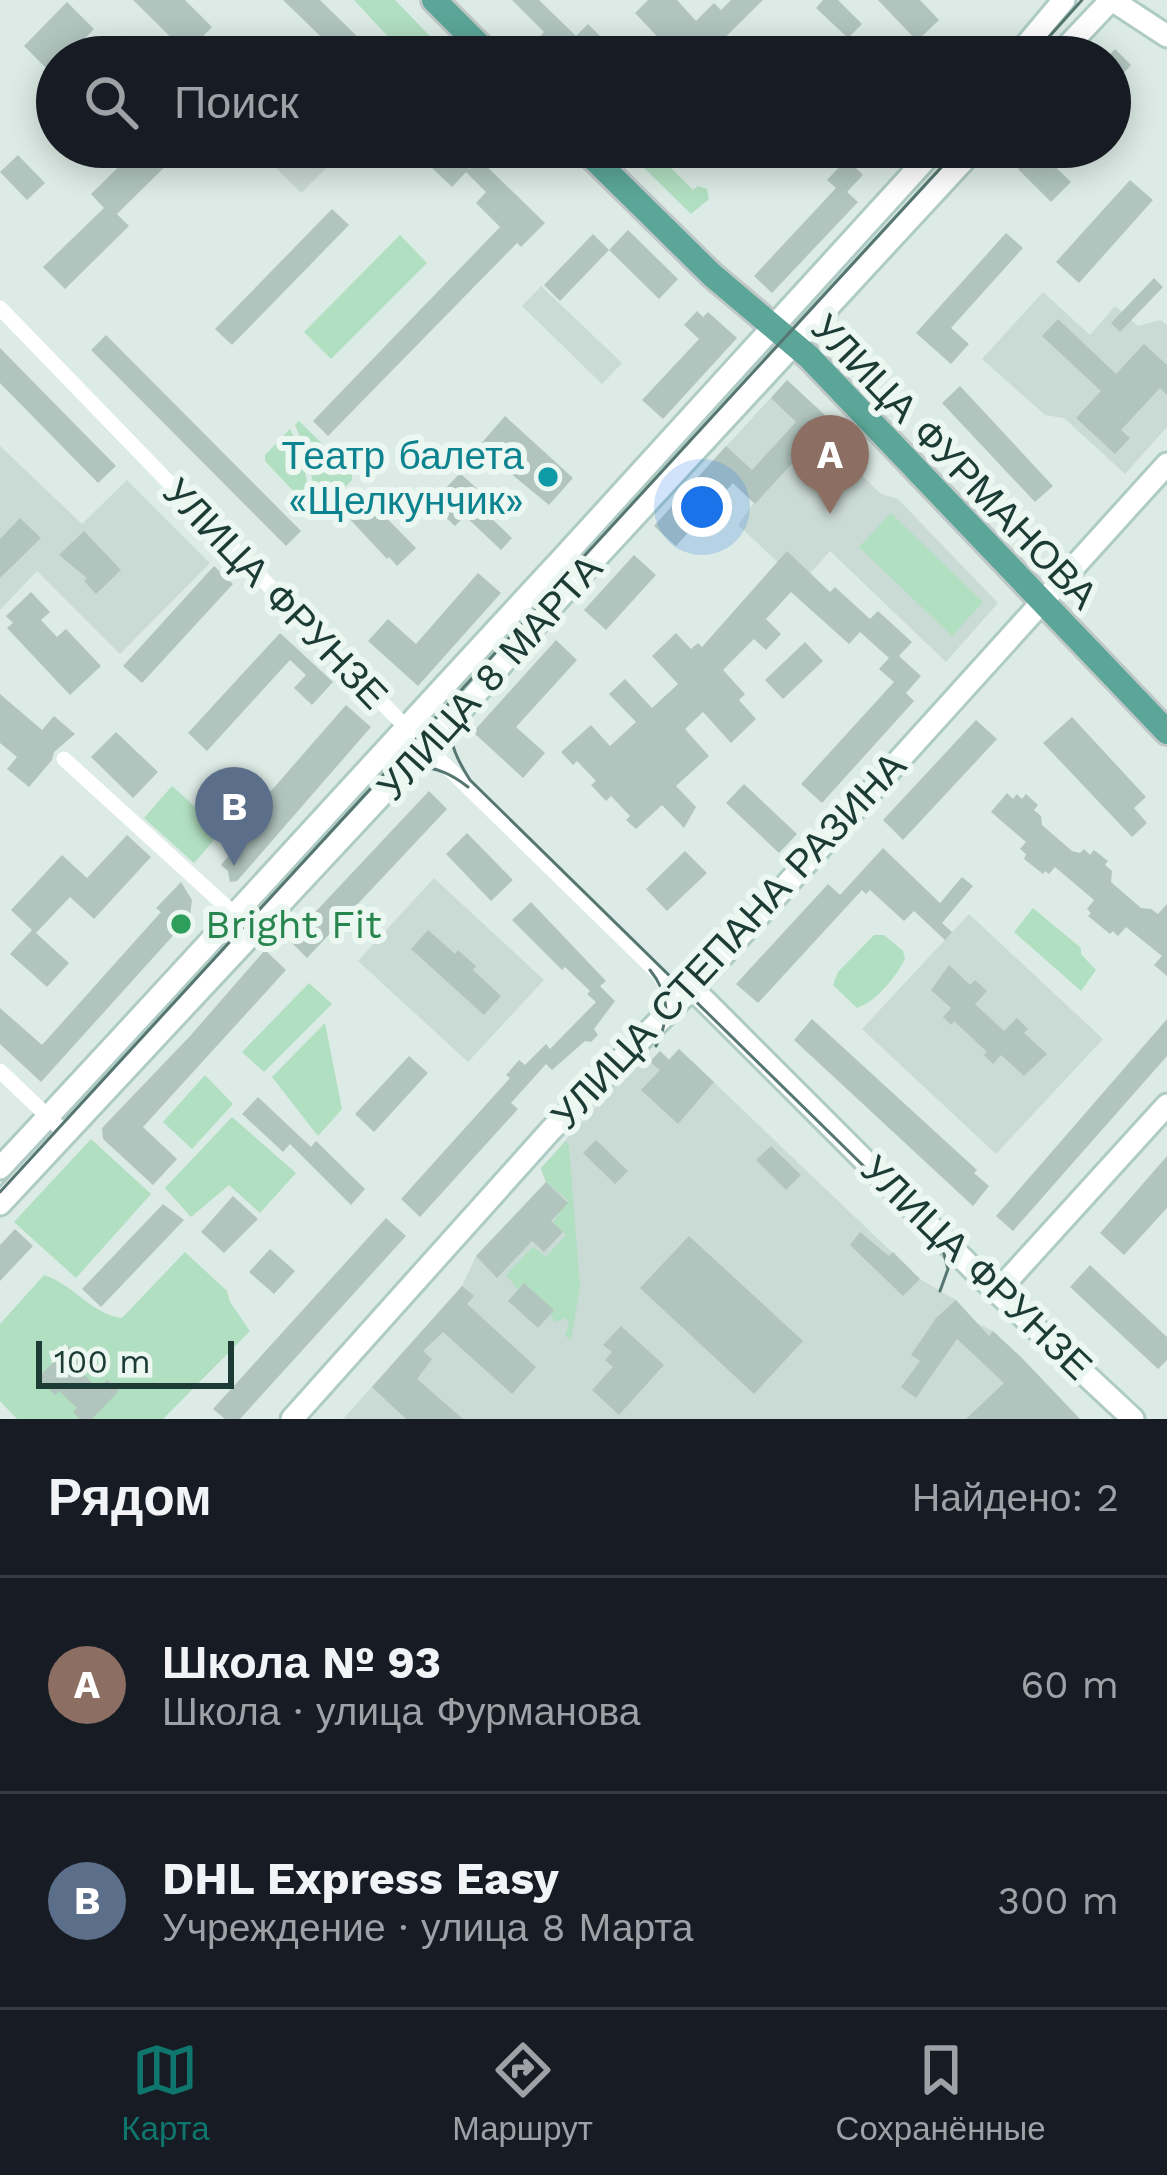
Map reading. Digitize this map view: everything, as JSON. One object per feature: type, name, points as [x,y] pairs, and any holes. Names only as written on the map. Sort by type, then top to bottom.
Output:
[{"type":"main road","points":[[434,0],[470,36]]},
{"type":"main road","points":[[1034,36],[1064,0]]},
{"type":"main road","points":[[1077,36],[1112,0],[1167,36]]},
{"type":"main road","name":"УЛИЦА ФУРМАНОВА","points":[[603,168],[712,275],[794,345],[1167,732]]},
{"type":"main road","name":"УЛИЦА 8 МАРТА","points":[[0,1168],[919,168]]},
{"type":"main road","name":"УЛИЦА 8 МАРТА","points":[[0,1204],[428,746],[957,168]]},
{"type":"main road","name":"УЛИЦА СТЕПАНА РАЗИНА","points":[[292,1419],[550,1131],[684,996],[1167,464]]},
{"type":"main road","name":"УЛИЦА ФРУНЗЕ","points":[[684,996],[1133,1419]]},
{"type":"main road","points":[[997,1292],[1167,1106]]},
{"type":"street","name":"УЛИЦА ФРУНЗЕ","points":[[0,308],[407,727],[684,996]]},
{"type":"street","points":[[64,759],[254,932]]},
{"type":"street","points":[[0,1071],[66,1134]]},
{"type":"shaded area","points":[[276,168],[326,168],[301,193]]},
{"type":"shaded area","points":[[541,286],[622,363],[602,384],[522,306]]},
{"type":"shaded area","points":[[1043,292],[1090,335],[1115,306],[1138,326],[1161,320],[1167,325],[1167,427],[1125,474],[1064,418],[1045,415],[982,359]]},
{"type":"shaded area","points":[[787,380],[859,446],[847,461],[881,494],[898,499],[998,603],[946,662],[830,551],[801,584],[738,525],[754,503],[711,463]]},
{"type":"shaded area","points":[[0,446],[82,524],[127,480],[210,563],[120,654],[37,571],[0,610]]},
{"type":"shaded area","points":[[434,878],[544,980],[468,1062],[358,961]]},
{"type":"shaded area","points":[[969,914],[1103,1039],[996,1154],[862,1029]]},
{"type":"shaded area","points":[[679,1049],[920,1279],[956,1300],[977,1323],[993,1331],[1079,1419],[343,1419],[462,1286],[476,1256],[546,1183],[541,1168],[645,1051],[653,1058],[660,1051],[669,1059]]},
{"type":"green space","points":[[354,0],[395,0],[430,36],[387,36]]},
{"type":"green space","points":[[644,168],[671,168],[693,190],[698,186],[707,189],[709,199],[691,214]]},
{"type":"green space","points":[[400,235],[427,263],[331,359],[304,332]]},
{"type":"green space","points":[[299,421],[352,473],[352,480],[319,514],[307,453],[295,425]]},
{"type":"green space","points":[[290,429],[301,452],[313,512],[265,461],[265,455]]},
{"type":"green space","points":[[891,513],[983,602],[952,636],[859,547]]},
{"type":"green space","points":[[172,786],[222,831],[194,863],[144,818]]},
{"type":"green space","points":[[1033,908],[1081,948],[1096,970],[1081,991],[1014,932]]},
{"type":"green space","points":[[874,935],[884,935],[903,951],[905,959],[885,988],[857,1008],[833,985],[838,972]]},
{"type":"green space","points":[[309,983],[332,1004],[264,1072],[242,1052]]},
{"type":"green space","points":[[325,1023],[342,1109],[318,1136],[272,1077]]},
{"type":"green space","points":[[205,1075],[233,1104],[192,1149],[163,1122]]},
{"type":"green space","points":[[232,1117],[296,1173],[260,1213],[229,1185],[191,1217],[165,1188]]},
{"type":"green space","points":[[91,1139],[151,1194],[76,1278],[14,1222]]},
{"type":"green space","points":[[566,1141],[580,1287],[571,1340],[565,1336],[569,1322],[565,1318],[556,1322],[550,1315],[554,1310],[525,1284],[518,1290],[506,1275],[533,1247],[546,1257],[566,1235],[553,1222],[568,1200],[546,1182],[541,1168]]},
{"type":"green space","points":[[185,1252],[227,1291],[250,1331],[163,1419],[17,1419],[0,1401],[0,1324],[44,1275],[101,1311],[122,1318]]},
{"type":"building","points":[[133,0],[185,0],[212,27],[203,36],[170,36]]},
{"type":"building","points":[[283,0],[320,0],[357,36],[320,36]]},
{"type":"building","points":[[512,0],[539,0],[576,36],[541,36],[544,32]]},
{"type":"building","points":[[648,0],[677,0],[696,21],[714,3],[721,10],[731,0],[763,0],[726,36],[657,36],[635,13]]},
{"type":"building","points":[[823,0],[838,0],[862,24],[846,36],[816,8]]},
{"type":"building","points":[[878,0],[920,0],[939,20],[922,36],[912,36]]},
{"type":"building","points":[[67,2],[94,29],[87,36],[36,36],[36,58],[24,46]]},
{"type":"building","points":[[588,24],[600,36],[576,36]]},
{"type":"building","points":[[18,155],[45,183],[27,200],[0,172]]},
{"type":"building","points":[[118,168],[164,168],[117,214],[129,226],[65,289],[43,267],[104,208],[91,194]]},
{"type":"building","points":[[432,168],[488,168],[545,223],[521,247],[517,243],[328,436],[313,421],[500,227],[476,203],[486,192],[466,172],[452,187]]},
{"type":"building","points":[[838,168],[856,168],[863,175],[847,192],[858,202],[772,293],[754,276],[836,188],[827,180]]},
{"type":"building","points":[[1057,168],[1071,182],[1051,202],[1018,169]]},
{"type":"building","points":[[1130,180],[1153,200],[1079,283],[1056,262]]},
{"type":"building","points":[[332,209],[349,225],[232,345],[215,329]]},
{"type":"building","points":[[628,230],[678,279],[659,299],[609,250]]},
{"type":"building","points":[[1006,233],[1023,248],[951,328],[969,344],[951,364],[916,333]]},
{"type":"building","points":[[593,234],[609,250],[560,301],[544,285]]},
{"type":"building","points":[[1154,278],[1163,287],[1120,332],[1111,323]]},
{"type":"building","points":[[697,311],[703,317],[708,312],[737,338],[663,419],[642,400],[699,339],[684,325]]},
{"type":"building","points":[[1058,319],[1116,374],[1144,344],[1167,365],[1167,395],[1160,388],[1121,430],[1130,438],[1115,454],[1076,418],[1101,391],[1042,336]]},
{"type":"building","points":[[106,335],[301,531],[286,546],[91,350]]},
{"type":"building","points":[[0,348],[116,466],[98,483],[0,383]]},
{"type":"building","points":[[787,380],[831,421],[755,504],[733,483],[676,546],[654,526],[726,446],[752,470],[796,422],[771,398]]},
{"type":"building","points":[[960,386],[1053,486],[1035,502],[942,403]]},
{"type":"building","points":[[505,416],[573,478],[549,505],[492,458],[486,466],[470,462]]},
{"type":"building","points":[[460,473],[499,502],[487,514],[512,538],[501,550],[465,516],[455,526],[431,504]]},
{"type":"building","points":[[365,496],[416,548],[397,566],[346,515]]},
{"type":"building","points":[[20,518],[41,538],[0,578],[0,539]]},
{"type":"building","points":[[84,531],[121,570],[96,594],[84,581],[87,578],[59,555]]},
{"type":"building","points":[[787,551],[830,592],[835,587],[870,619],[878,611],[912,642],[899,656],[921,676],[906,693],[914,701],[822,803],[801,784],[894,682],[879,669],[889,658],[860,632],[849,644],[791,592],[766,619],[781,634],[766,650],[754,639],[723,670],[745,694],[739,700],[756,719],[731,743],[703,712],[685,729],[709,756],[676,786],[696,807],[684,828],[662,805],[636,829],[611,796],[606,801],[591,785],[596,781],[577,761],[573,765],[561,752],[591,725],[610,746],[636,722],[609,694],[625,679],[652,708],[678,684],[652,656],[676,633],[691,649],[698,643],[702,647]]},
{"type":"building","points":[[634,555],[656,575],[606,630],[584,610]]},
{"type":"building","points":[[214,566],[233,584],[142,683],[123,666]]},
{"type":"building","points":[[478,573],[501,593],[418,686],[368,641],[388,619],[416,644]]},
{"type":"building","points":[[31,592],[50,612],[41,620],[57,637],[66,629],[101,666],[70,695],[7,628],[13,623],[6,616]]},
{"type":"building","points":[[280,633],[333,682],[312,705],[294,688],[306,675],[290,660],[207,751],[188,733]]},
{"type":"building","points":[[556,640],[577,660],[516,727],[545,753],[523,778],[473,732]]},
{"type":"building","points":[[805,642],[823,661],[783,699],[765,680]]},
{"type":"building","points":[[0,694],[42,730],[54,716],[75,734],[54,752],[29,787],[7,769],[17,757],[0,743]]},
{"type":"building","points":[[346,705],[371,727],[237,881],[230,882],[221,865],[265,814],[257,807]]},
{"type":"building","points":[[1072,717],[1146,797],[1134,808],[1147,823],[1132,837],[1043,743]]},
{"type":"building","points":[[976,720],[997,739],[903,840],[883,820]]},
{"type":"building","points":[[116,732],[158,772],[133,798],[91,757]]},
{"type":"building","points":[[744,784],[797,834],[779,853],[726,803]]},
{"type":"building","points":[[429,791],[447,809],[307,958],[289,940]]},
{"type":"building","points":[[1007,793],[1013,799],[1026,794],[1038,805],[1034,810],[1042,825],[1072,851],[1084,849],[1090,855],[1094,850],[1108,861],[1111,882],[1141,908],[1158,914],[1167,904],[1167,976],[1154,965],[1162,956],[1126,927],[1118,936],[1113,931],[1110,934],[1088,916],[1094,900],[1055,867],[1043,874],[1024,859],[1026,854],[1020,849],[1026,842],[991,812]]},
{"type":"building","points":[[467,833],[513,880],[491,901],[446,854]]},
{"type":"building","points":[[127,835],[151,857],[94,919],[70,897],[36,933],[69,963],[47,987],[10,954],[32,930],[11,910],[62,855],[87,878]]},
{"type":"building","points":[[883,848],[940,903],[962,877],[973,886],[942,923],[952,932],[945,940],[914,911],[904,921],[870,890],[866,894],[862,890],[758,1003],[736,984],[828,884],[840,895]]},
{"type":"building","points":[[685,851],[707,873],[667,911],[646,889]]},
{"type":"building","points":[[181,882],[192,900],[189,924],[182,932],[179,929],[41,1082],[0,1044],[0,1008],[42,1045],[161,912],[156,908]]},
{"type":"building","points":[[531,902],[606,981],[600,986],[615,1001],[594,1029],[598,1035],[552,1070],[546,1064],[511,1103],[518,1109],[420,1217],[401,1199],[510,1078],[506,1075],[519,1060],[525,1065],[546,1044],[550,1049],[596,1002],[587,994],[590,991],[512,920]]},
{"type":"building","points":[[428,930],[476,966],[473,970],[501,996],[484,1015],[411,949]]},
{"type":"building","points":[[265,950],[286,970],[143,1127],[177,1159],[153,1185],[103,1139],[102,1128]]},
{"type":"building","points":[[949,965],[970,985],[975,980],[987,991],[975,1004],[1004,1031],[1017,1018],[1028,1029],[1024,1033],[1047,1054],[1024,1076],[1001,1055],[993,1064],[984,1055],[987,1052],[954,1021],[951,1025],[943,1017],[951,1008],[931,990]]},
{"type":"building","points":[[812,1019],[977,1170],[974,1173],[989,1186],[973,1206],[794,1040]]},
{"type":"building","points":[[1167,1019],[1167,1056],[1013,1231],[996,1216]]},
{"type":"building","points":[[679,1049],[714,1082],[678,1124],[641,1090],[660,1070],[650,1062],[660,1051],[669,1060]]},
{"type":"building","points":[[409,1056],[428,1073],[374,1132],[355,1114]]},
{"type":"building","points":[[258,1097],[311,1147],[316,1141],[365,1189],[351,1205],[290,1144],[283,1152],[242,1114]]},
{"type":"building","points":[[596,1140],[628,1171],[615,1184],[583,1153]]},
{"type":"building","points":[[771,1146],[801,1175],[786,1190],[756,1160]]},
{"type":"building","points":[[1167,1156],[1167,1208],[1124,1255],[1100,1233]]},
{"type":"building","points":[[546,1182],[568,1203],[551,1221],[563,1232],[544,1252],[532,1241],[497,1278],[476,1256]]},
{"type":"building","points":[[233,1196],[258,1219],[224,1253],[201,1232]]},
{"type":"building","points":[[163,1204],[184,1220],[101,1307],[82,1289]]},
{"type":"building","points":[[386,1218],[406,1236],[240,1419],[225,1419],[213,1409]]},
{"type":"building","points":[[15,1229],[33,1246],[0,1281],[0,1245]]},
{"type":"building","points":[[860,1232],[889,1256],[893,1252],[920,1279],[903,1296],[850,1245]]},
{"type":"building","points":[[689,1236],[803,1341],[754,1394],[640,1288]]},
{"type":"building","points":[[270,1249],[295,1271],[274,1294],[249,1272]]},
{"type":"building","points":[[1090,1265],[1167,1337],[1167,1360],[1158,1369],[1070,1287]]},
{"type":"building","points":[[524,1283],[554,1310],[538,1328],[508,1301]]},
{"type":"building","points":[[462,1286],[474,1296],[467,1304],[536,1367],[512,1394],[443,1332],[423,1351],[432,1359],[417,1379],[463,1419],[406,1419],[372,1387]]},
{"type":"building","points":[[956,1300],[989,1336],[993,1331],[1021,1357],[1080,1419],[966,1419],[1004,1383],[957,1339],[916,1398],[901,1387],[920,1361],[911,1355],[936,1318]]},
{"type":"building","points":[[621,1326],[664,1365],[619,1415],[592,1390],[613,1367],[605,1360],[612,1352],[603,1345]]},
{"type":"building","points":[[69,1346],[82,1358],[75,1365],[98,1389],[107,1380],[119,1391],[92,1419],[80,1419],[73,1412],[77,1408],[38,1378]]},
{"type":"tram line","points":[[1050,36],[1082,0]]},
{"type":"tram line","points":[[0,1192],[941,168]]},
{"type":"tram line","points":[[456,699],[452,741],[470,780],[941,1242],[948,1269],[940,1291]]},
{"type":"tram line","points":[[386,778],[408,769],[428,768],[468,787]]},
{"type":"tram line","points":[[650,970],[666,1007],[656,1046]]},
{"type":"place","name":"Театр балета «Щелкунчик»","points":[[548,477]]},
{"type":"place","name":"Школа № 93","points":[[830,514]]},
{"type":"place","name":"DHL Express Easy","points":[[234,866]]},
{"type":"place","name":"Bright Fit","points":[[181,924]]}]
